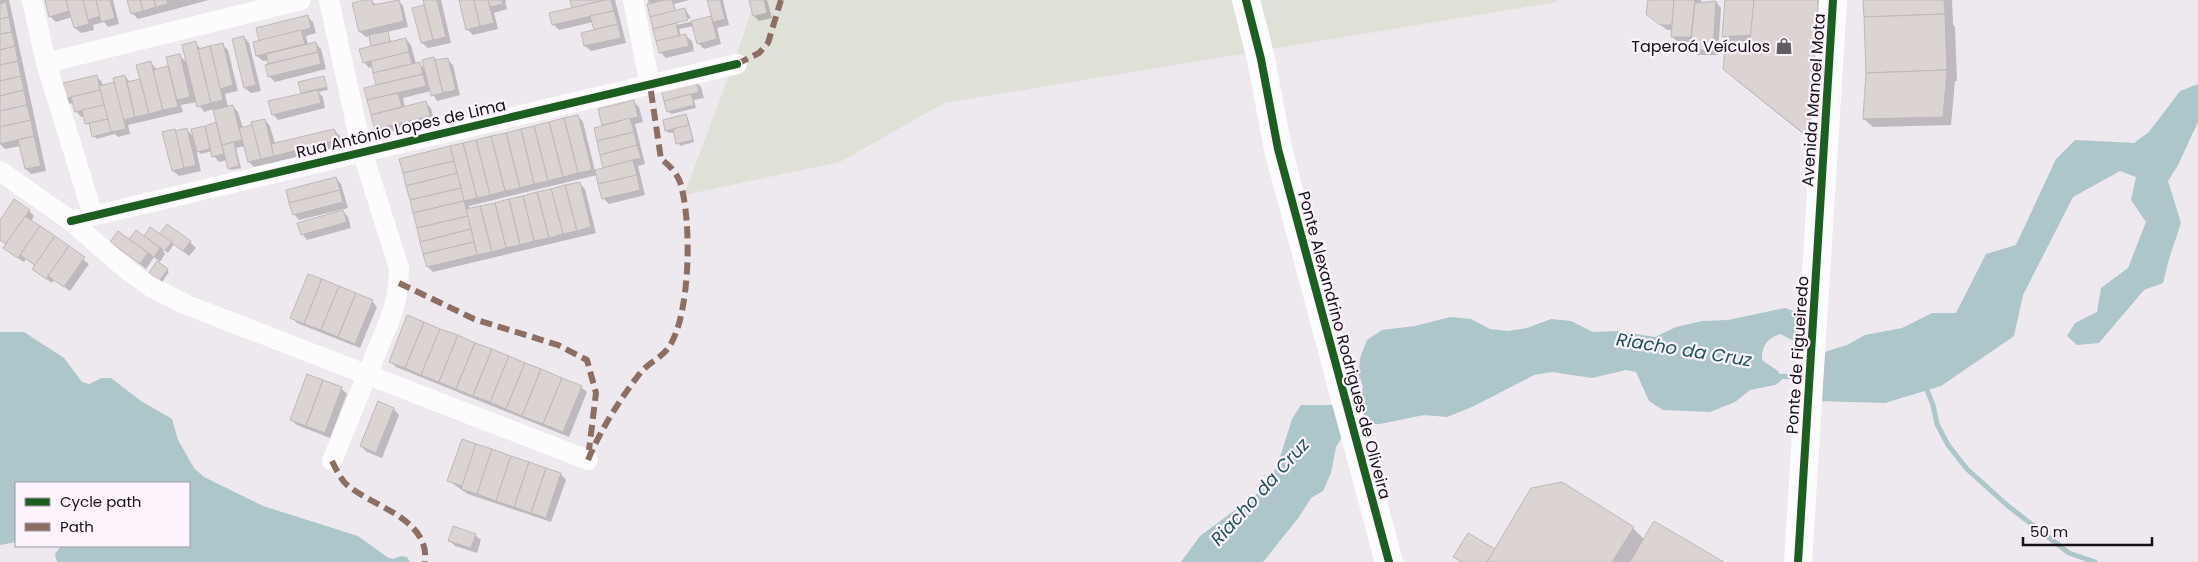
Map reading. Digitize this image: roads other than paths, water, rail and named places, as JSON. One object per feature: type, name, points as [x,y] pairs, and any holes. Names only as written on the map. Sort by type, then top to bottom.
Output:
[{"type":"main road","name":"Ponte Alexandrino Rodrigues de Oliveira","points":[[1246,0],[1261,59],[1278,149],[1388,556]]},
{"type":"main road","name":"Avenida Manoel Mota","points":[[1821,201],[1833,0]]},
{"type":"main road","name":"Ponte de Figueiredo","points":[[1798,562],[1821,201]]},
{"type":"street","points":[[32,0],[46,63],[92,216]]},
{"type":"street","points":[[46,63],[301,0]]},
{"type":"street","points":[[329,0],[362,151],[399,268],[397,299],[332,461]]},
{"type":"street","points":[[633,0],[650,85]]},
{"type":"street","name":"Rua Antônio Lopes de Lima","points":[[71,221],[737,64]]},
{"type":"street","points":[[0,171],[71,221],[126,269],[145,282],[187,305],[588,460]]},
{"type":"water","points":[[2198,84],[2198,122],[2178,165],[2168,181],[2181,223],[2163,283],[2144,290],[2099,343],[2077,345],[2067,336],[2075,323],[2097,312],[2101,288],[2128,268],[2146,222],[2131,200],[2136,177],[2120,171],[2073,197],[2023,295],[2014,336],[1941,386],[1885,403],[1818,401],[1821,353],[1847,345],[1865,335],[1902,328],[1932,313],[1956,313],[1986,254],[2016,245],[2056,159],[2075,140],[2134,143],[2149,132],[2180,91]]},
{"type":"water","points":[[1785,308],[1807,316],[1806,347],[1780,334],[1771,338],[1764,347],[1762,360],[1778,371],[1782,380],[1775,385],[1750,390],[1735,402],[1710,412],[1663,410],[1649,401],[1636,372],[1626,370],[1592,378],[1552,372],[1534,375],[1472,407],[1447,417],[1424,415],[1380,424],[1361,424],[1344,434],[1336,447],[1331,473],[1323,491],[1311,498],[1299,517],[1263,562],[1181,562],[1200,536],[1262,490],[1277,467],[1292,419],[1301,405],[1357,405],[1363,387],[1359,374],[1360,358],[1367,340],[1382,330],[1415,326],[1450,317],[1471,319],[1490,329],[1508,331],[1527,328],[1551,319],[1571,321],[1593,332],[1617,331],[1655,337],[1676,327],[1702,321],[1728,320]]},
{"type":"water","points":[[0,332],[24,332],[64,358],[82,382],[89,384],[102,378],[111,378],[141,401],[172,419],[178,440],[194,468],[204,477],[263,506],[358,536],[387,557],[393,559],[401,556],[407,557],[410,562],[57,562],[55,554],[60,547],[190,547],[190,482],[15,482],[15,542],[0,545]]},
{"type":"waterway","name":"Riacho da Cruz","points":[[1774,376],[1801,377]]},
{"type":"waterway","points":[[1925,385],[1933,405],[1937,424],[1948,445],[1967,469],[2008,506],[2069,553],[2095,562]]},
{"type":"place","name":"Taperoá Veículos","points":[[1784,46]]}]
